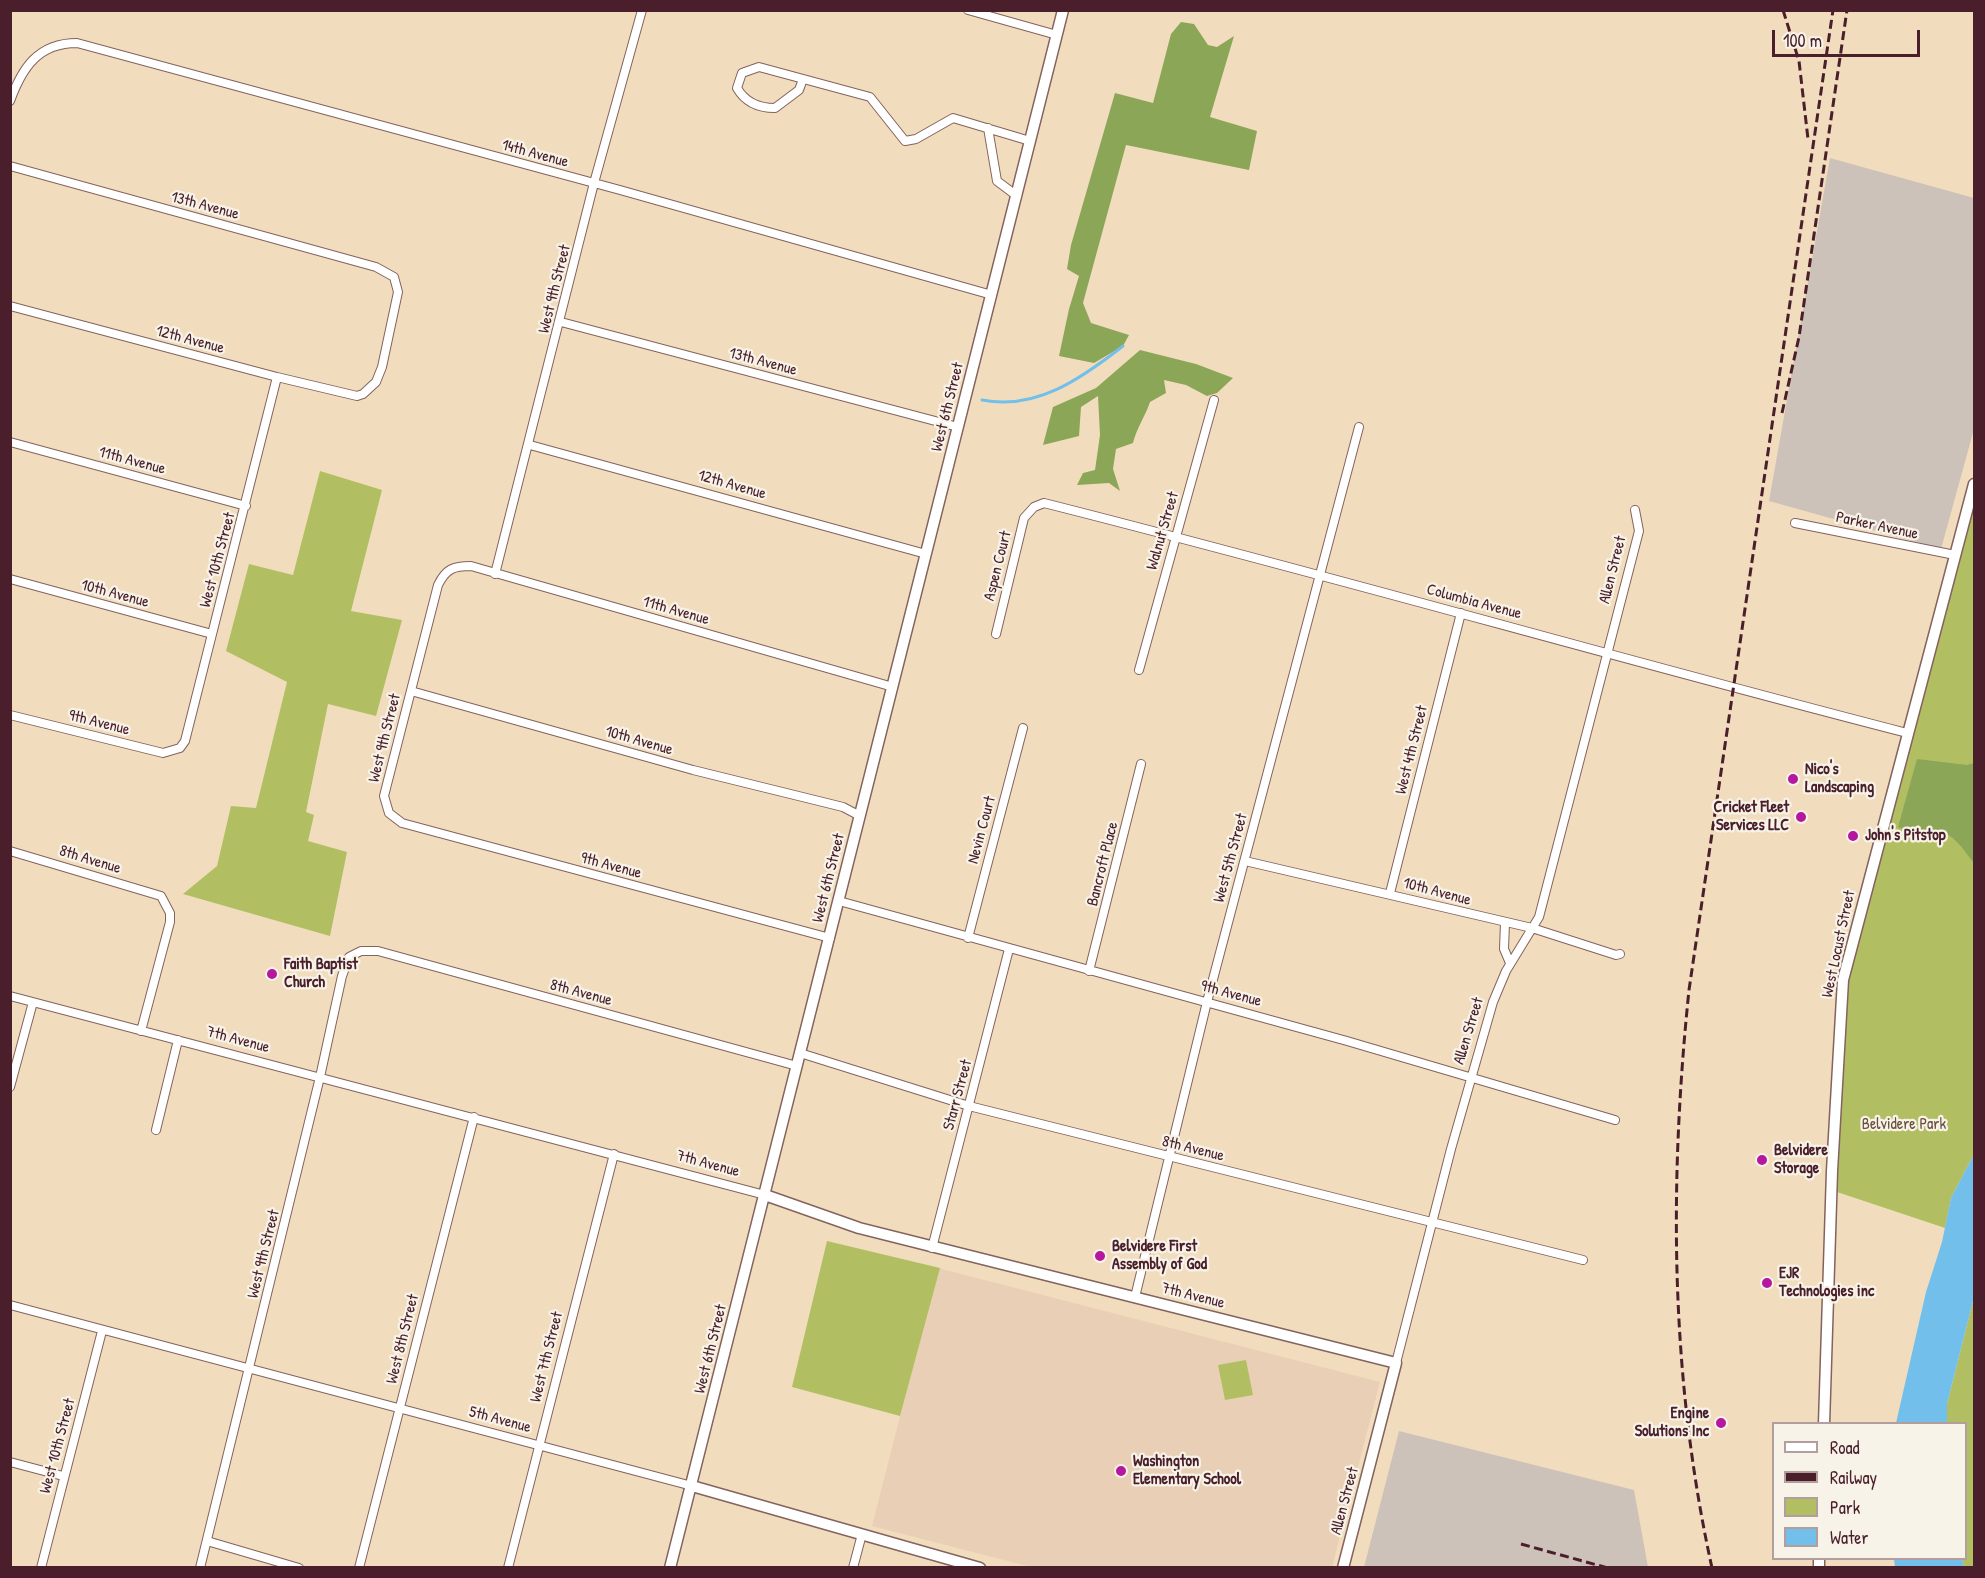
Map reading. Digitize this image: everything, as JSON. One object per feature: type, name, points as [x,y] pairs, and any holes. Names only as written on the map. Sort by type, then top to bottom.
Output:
[{"type":"street","name":"West 9th Street","points":[[495,574],[530,445],[594,183],[642,10]]},
{"type":"street","points":[[968,10],[1057,35]]},
{"type":"street","name":"West 6th Street","points":[[670,1568],[1063,10]]},
{"type":"street","name":"14th Avenue","points":[[10,101],[28,62],[47,48],[69,43],[99,48],[594,183],[992,295]]},
{"type":"street","points":[[803,79],[799,90],[775,108],[753,104],[745,100],[737,88],[742,73],[753,67],[803,79],[870,97],[905,141],[916,140],[953,118],[1030,141]]},
{"type":"street","points":[[988,129],[997,181],[1017,196]]},
{"type":"street","name":"13th Avenue","points":[[10,166],[376,267],[390,274],[398,292],[382,367],[376,382],[363,394]]},
{"type":"street","name":"12th Avenue","points":[[10,306],[348,395],[363,394]]},
{"type":"street","name":"13th Avenue","points":[[561,322],[958,427]]},
{"type":"street","name":"West 10th Street","points":[[180,748],[189,733],[277,377]]},
{"type":"street","name":"Walnut Street","points":[[1139,670],[1214,400]]},
{"type":"street","name":"West 5th Street","points":[[1135,1297],[1168,1157],[1318,574],[1359,427]]},
{"type":"street","name":"11th Avenue","points":[[10,442],[246,506]]},
{"type":"street","name":"12th Avenue","points":[[530,445],[926,554]]},
{"type":"street","name":"West Locust Street","points":[[1824,1422],[1832,1160],[1843,980],[1974,484]]},
{"type":"street","name":"Columbia Avenue","points":[[1034,507],[1044,504],[1318,574],[1608,652],[1733,689],[1907,733]]},
{"type":"street","name":"Aspen Court","points":[[996,634],[1024,518],[1034,507]]},
{"type":"street","name":"Allen Street","points":[[1343,1568],[1471,1076],[1496,993],[1510,963],[1539,918],[1639,531],[1635,510]]},
{"type":"street","name":"Parker Avenue","points":[[1795,523],[1955,555]]},
{"type":"street","name":"11th Avenue","points":[[451,568],[471,566],[893,687]]},
{"type":"street","name":"West 9th Street","points":[[389,813],[384,796],[438,585],[451,568]]},
{"type":"street","name":"10th Avenue","points":[[10,579],[212,634]]},
{"type":"street","name":"West 4th Street","points":[[1390,893],[1461,613]]},
{"type":"street","name":"10th Avenue","points":[[411,692],[693,770],[843,807],[860,816]]},
{"type":"street","name":"9th Avenue","points":[[10,715],[163,753],[180,748]]},
{"type":"street","name":"Nevin Court","points":[[968,938],[1023,728]]},
{"type":"street","name":"Bancroft Place","points":[[1089,970],[1141,764]]},
{"type":"street","name":"9th Avenue","points":[[389,813],[402,823],[830,938]]},
{"type":"street","name":"8th Avenue","points":[[10,851],[161,897],[170,913],[170,922],[141,1030]]},
{"type":"street","name":"10th Avenue","points":[[1245,861],[1390,893],[1532,928],[1616,956],[1620,954]]},
{"type":"street","name":"9th Avenue","points":[[839,901],[1471,1076],[1615,1120]]},
{"type":"street","points":[[1505,923],[1504,949],[1510,963]]},
{"type":"street","name":"Starr Street","points":[[932,1248],[1009,949]]},
{"type":"street","name":"8th Avenue","points":[[358,952],[378,951],[797,1066]]},
{"type":"street","name":"West 9th Street","points":[[200,1568],[320,1077],[342,976],[349,957],[358,952]]},
{"type":"street","name":"7th Avenue","points":[[10,996],[765,1195],[859,1228],[932,1248],[1396,1363]]},
{"type":"street","points":[[10,1087],[33,1002]]},
{"type":"street","points":[[156,1130],[178,1040]]},
{"type":"street","name":"8th Avenue","points":[[800,1053],[969,1106],[1583,1260]]},
{"type":"street","name":"West 8th Street","points":[[359,1568],[474,1117]]},
{"type":"street","name":"West 7th Street","points":[[508,1568],[614,1154]]},
{"type":"street","name":"5th Avenue","points":[[10,1305],[692,1486],[980,1568]]},
{"type":"street","name":"West 10th Street","points":[[41,1568],[102,1331]]},
{"type":"street","points":[[10,1462],[63,1476]]},
{"type":"street","points":[[853,1568],[862,1534]]},
{"type":"street","points":[[207,1541],[299,1568]]},
{"type":"shaded area","points":[[1830,158],[1974,198],[1974,429],[1941,549],[1769,501]]},
{"type":"shaded area","name":"Washington Elementary School","points":[[938,1268],[1380,1382],[1332,1567],[1031,1567],[872,1526]]},
{"type":"shaded area","points":[[1399,1431],[1634,1490],[1648,1567],[1364,1567]]},
{"type":"green space","points":[[1181,22],[1194,24],[1208,45],[1217,47],[1234,36],[1210,117],[1257,131],[1249,170],[1126,145],[1083,303],[1091,323],[1129,335],[1123,346],[1094,363],[1059,356],[1079,276],[1067,269],[1071,245],[1115,93],[1153,103],[1171,34]]},
{"type":"green space","points":[[1140,350],[1196,364],[1233,378],[1217,393],[1207,396],[1186,385],[1164,380],[1166,393],[1150,402],[1133,443],[1116,449],[1113,469],[1120,491],[1109,483],[1077,485],[1083,473],[1095,470],[1100,435],[1098,396],[1081,407],[1079,436],[1043,445],[1053,407],[1096,388]]},
{"type":"green space","points":[[320,471],[382,490],[351,611],[402,620],[376,716],[328,704],[306,812],[314,815],[308,841],[347,852],[330,936],[183,894],[217,866],[231,806],[256,808],[287,682],[226,651],[249,564],[293,575]]},
{"type":"green space","name":"Belvidere Park","points":[[1974,484],[1974,1154],[1951,1198],[1945,1228],[1831,1190],[1843,980]]},
{"type":"green space","points":[[1917,759],[1967,765],[1974,763],[1974,863],[1959,844],[1946,833],[1935,830],[1912,832],[1898,827]]},
{"type":"green space","points":[[827,1241],[940,1268],[900,1416],[792,1387]]},
{"type":"green space","points":[[1974,1297],[1974,1567],[1964,1567],[1962,1560],[1967,1560],[1967,1422],[1947,1422],[1947,1404]]},
{"type":"green space","points":[[1246,1360],[1253,1395],[1225,1400],[1218,1365]]},
{"type":"water","points":[[1974,1154],[1974,1297],[1947,1404],[1947,1422],[1896,1422],[1926,1292],[1942,1242],[1951,1198]]},
{"type":"water","points":[[1894,1560],[1962,1560],[1964,1567],[1895,1567]]},
{"type":"waterway","points":[[982,400],[1021,401],[1040,396],[1075,380],[1123,346]]},
{"type":"railway","points":[[1783,10],[1799,61],[1808,139]]},
{"type":"railway","points":[[1712,1568],[1698,1496],[1681,1352],[1676,1207],[1683,1062],[1689,990],[1833,10]]},
{"type":"railway","points":[[1782,413],[1799,337],[1847,10]]},
{"type":"railway","points":[[1521,1544],[1608,1568]]},
{"type":"place","name":"Nico's Landscaping","points":[[1793,779]]},
{"type":"place","name":"Cricket Fleet Services LLC","points":[[1801,817]]},
{"type":"place","name":"John's Pitstop","points":[[1853,836]]},
{"type":"place","name":"Faith Baptist Church","points":[[272,974]]},
{"type":"place","name":"Belvidere Storage","points":[[1762,1160]]},
{"type":"place","name":"Belvidere First Assembly of God","points":[[1100,1256]]},
{"type":"place","name":"EJR Technologies inc","points":[[1767,1283]]},
{"type":"place","name":"Engine Solutions Inc","points":[[1721,1423]]},
{"type":"place","name":"Washington Elementary School","points":[[1121,1471]]}]
